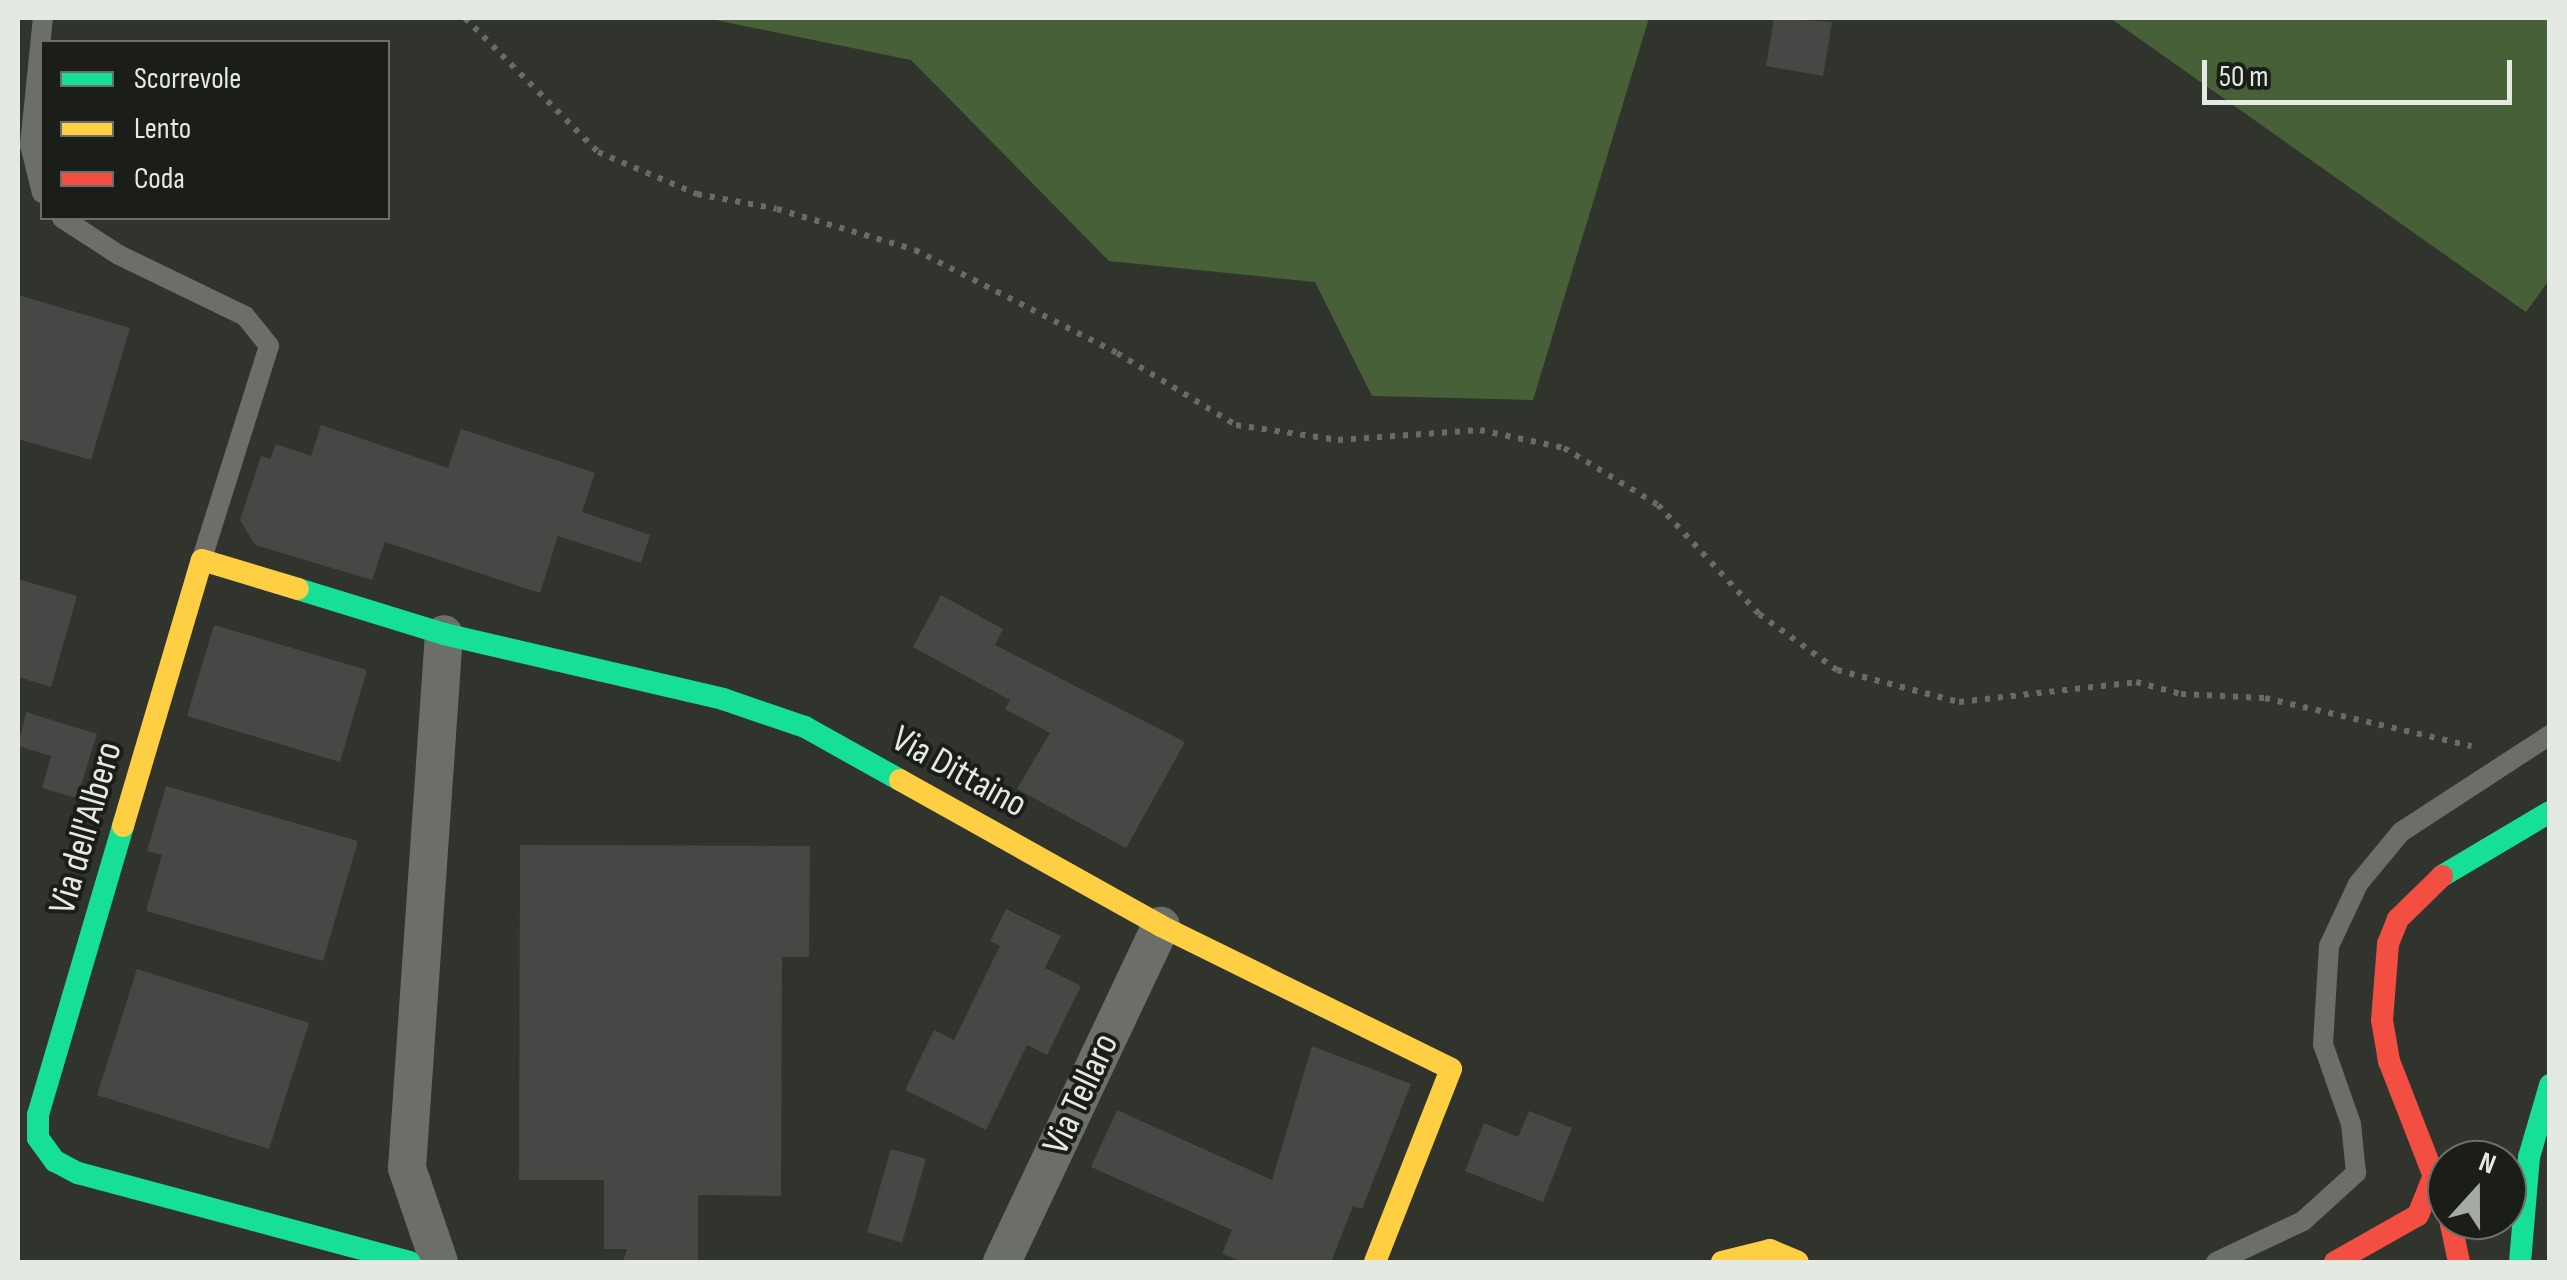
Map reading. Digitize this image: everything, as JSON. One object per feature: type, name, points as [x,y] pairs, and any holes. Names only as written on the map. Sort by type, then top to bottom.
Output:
[{"type":"street","name":"Via Dittaino","points":[[202,560],[444,634],[723,698],[805,727],[1161,926],[1451,1069],[1376,1262]]},
{"type":"street","name":"Via dell'Albero","points":[[202,560],[38,1115],[38,1138],[55,1161],[78,1174],[409,1262]]},
{"type":"street","points":[[439,1262],[407,1168],[444,634]]},
{"type":"street","points":[[2427,1156],[2389,1061],[2382,1006],[2388,944],[2398,919],[2430,883],[2550,812]]},
{"type":"street","name":"Via Tellaro","points":[[1002,1262],[1161,926]]},
{"type":"street","points":[[2520,1262],[2529,1157],[2550,1085]]},
{"type":"street","points":[[2336,1262],[2418,1215],[2427,1192]]},
{"type":"street","points":[[1722,1262],[1770,1250],[1798,1262]]},
{"type":"lane","points":[[40,48],[30,146],[40,185]]},
{"type":"lane","points":[[65,220],[120,256],[245,316],[269,346],[202,560]]},
{"type":"lane","points":[[2216,1262],[2303,1222],[2356,1174],[2351,1124],[2323,1044],[2329,946],[2358,884],[2401,832],[2550,735]]},
{"type":"path","points":[[465,18],[598,152],[697,194],[777,209],[915,250],[1117,352],[1236,425],[1338,440],[1480,430],[1564,448],[1658,505],[1759,614],[1836,670],[1959,702],[2136,682],[2181,694],[2265,698],[2416,729],[2462,748],[2478,744]]},
{"type":"green space","points":[[706,18],[1649,18],[1533,400],[1372,396],[1315,282],[1109,261],[911,60]]},
{"type":"green space","points":[[2110,18],[2549,18],[2549,280],[2526,312]]},
{"type":"building","points":[[1774,18],[1832,22],[1823,76],[1766,66]]},
{"type":"building","points":[[18,295],[130,328],[91,460],[18,439]]},
{"type":"building","points":[[321,425],[448,468],[461,429],[595,473],[582,512],[650,535],[641,563],[558,536],[540,593],[385,542],[372,580],[255,545],[240,520],[261,456],[270,459],[276,444],[311,456]]},
{"type":"building","points":[[18,579],[77,596],[51,687],[18,677]]},
{"type":"building","points":[[941,595],[1003,629],[995,645],[1185,742],[1126,848],[1017,789],[1050,733],[1005,709],[1010,700],[913,647]]},
{"type":"building","points":[[214,625],[367,670],[340,762],[187,716]]},
{"type":"building","points":[[26,712],[97,734],[77,798],[42,788],[51,756],[18,746]]},
{"type":"building","points":[[166,786],[358,841],[323,961],[146,911],[162,855],[147,851]]},
{"type":"building","points":[[520,845],[810,846],[809,957],[782,957],[781,1196],[698,1195],[698,1262],[623,1262],[627,1249],[604,1249],[604,1180],[519,1180]]},
{"type":"building","points":[[1006,909],[1061,936],[1045,968],[1081,986],[1047,1055],[1027,1045],[986,1130],[905,1090],[934,1030],[954,1040],[1000,946],[990,941]]},
{"type":"building","points":[[137,969],[309,1023],[269,1149],[97,1095]]},
{"type":"building","points":[[1312,1046],[1411,1084],[1362,1209],[1353,1206],[1331,1262],[1244,1262],[1222,1254],[1232,1230],[1091,1167],[1117,1110],[1272,1180]]},
{"type":"building","points":[[1529,1111],[1572,1128],[1543,1202],[1465,1171],[1484,1123],[1518,1137]]},
{"type":"building","points":[[891,1149],[926,1159],[902,1243],[867,1232]]},
{"type":"traffic: fast","points":[[298,589],[444,634],[723,699],[805,727],[900,780]]},
{"type":"traffic: fast","points":[[2442,876],[2550,812]]},
{"type":"traffic: fast","points":[[123,826],[38,1115],[38,1138],[55,1161],[78,1173],[409,1262]]},
{"type":"traffic: fast","points":[[2520,1262],[2529,1157],[2550,1085]]},
{"type":"traffic: slow","points":[[123,826],[202,560],[298,589]]},
{"type":"traffic: slow","points":[[900,780],[1161,926],[1451,1069],[1375,1262]]},
{"type":"traffic: slow","points":[[1722,1262],[1770,1250],[1798,1262]]},
{"type":"traffic: jam","points":[[2427,1159],[2389,1061],[2382,1020],[2388,944],[2398,919],[2442,876]]},
{"type":"traffic: jam","points":[[2335,1262],[2418,1215],[2427,1193]]},
{"type":"traffic: jam","points":[[2454,1240],[2459,1262]]}]
